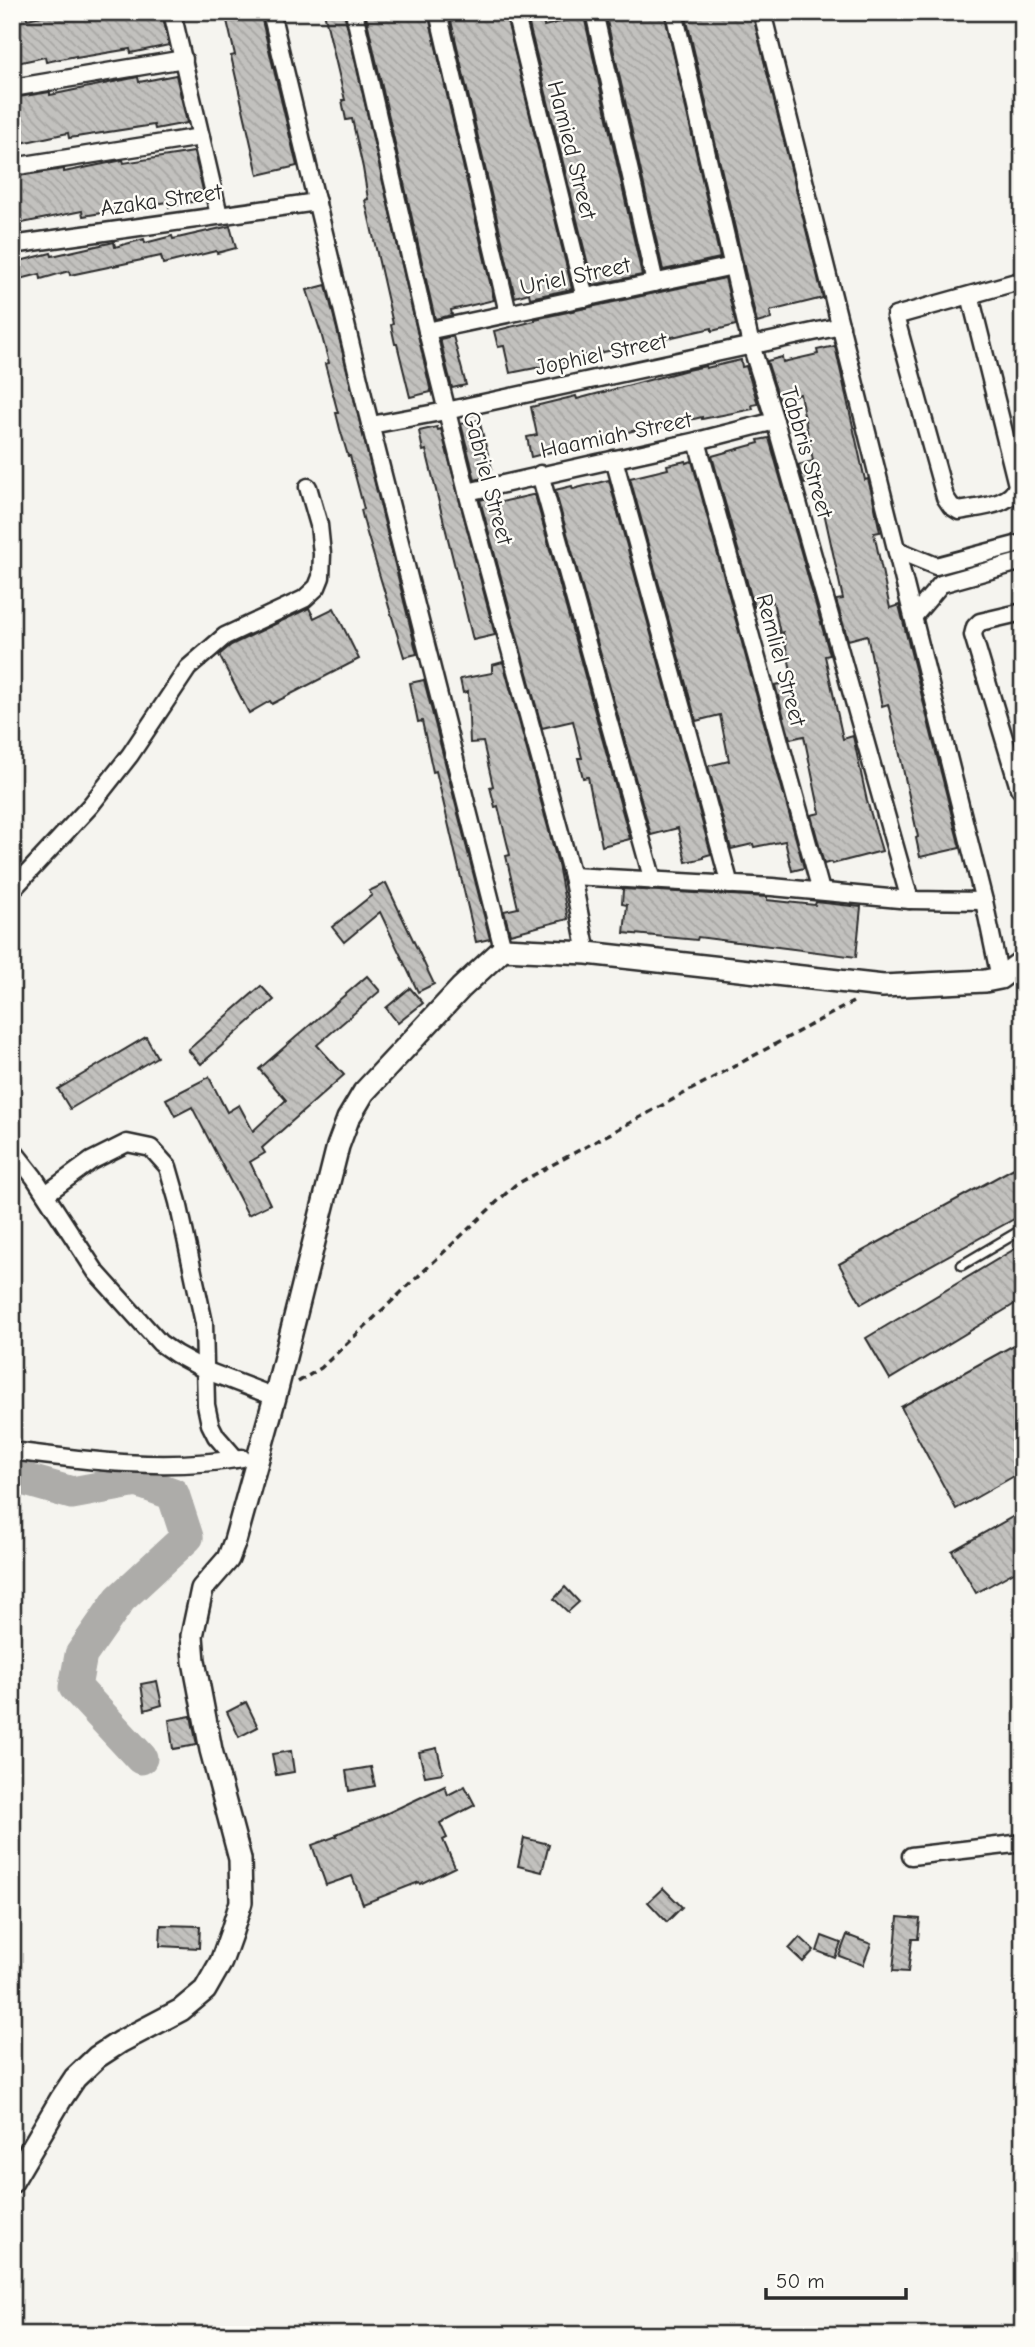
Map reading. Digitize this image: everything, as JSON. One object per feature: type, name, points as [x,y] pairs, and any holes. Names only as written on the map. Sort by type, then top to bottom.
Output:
[{"type":"street","points":[[172,12],[219,215]]},
{"type":"street","points":[[271,12],[371,425],[503,949]]},
{"type":"street","name":"Gabriel Street","points":[[354,12],[426,331],[572,876],[587,953]]},
{"type":"street","points":[[438,12],[508,313]]},
{"type":"street","name":"Hamied Street","points":[[515,12],[585,298]]},
{"type":"street","points":[[594,12],[655,283]]},
{"type":"street","name":"Tabbris Street","points":[[674,12],[751,345],[775,421],[910,901]]},
{"type":"street","points":[[762,12],[914,616],[984,901],[1000,978]]},
{"type":"street","points":[[12,88],[184,59]]},
{"type":"street","points":[[12,167],[201,137]]},
{"type":"street","name":"Azaka Street","points":[[12,244],[317,202]]},
{"type":"street","name":"Uriel Street","points":[[426,331],[733,266]]},
{"type":"street","points":[[970,295],[1017,485],[1016,492],[1009,499],[959,511],[951,506],[945,497],[895,316],[1023,280]]},
{"type":"street","name":"Jophiel Street","points":[[371,425],[841,326]]},
{"type":"street","name":"Haamiah Street","points":[[467,492],[775,421]]},
{"type":"street","name":"Remliel Street","points":[[696,441],[821,891]]},
{"type":"street","points":[[614,459],[730,885]]},
{"type":"street","points":[[540,474],[653,881]]},
{"type":"street","points":[[12,890],[90,806],[131,755],[188,668],[225,636],[304,599],[317,587],[321,577],[323,554],[319,525],[308,487]]},
{"type":"street","points":[[897,550],[936,566],[1023,543]]},
{"type":"street","points":[[914,616],[941,584],[1023,561]]},
{"type":"street","points":[[936,566],[941,584]]},
{"type":"street","points":[[1023,612],[980,622],[975,626],[973,635],[1018,788],[1023,792]]},
{"type":"street","points":[[572,876],[821,891],[910,901],[984,901]]},
{"type":"street","points":[[12,2182],[75,2078],[108,2049],[181,2010],[205,1990],[231,1934],[241,1902],[240,1859],[211,1751],[194,1661],[192,1636],[202,1589],[228,1559],[235,1541],[275,1396],[334,1158],[348,1119],[364,1092],[461,988],[503,949],[587,953],[883,986],[985,981],[1000,978],[1023,961]]},
{"type":"street","points":[[46,1195],[90,1161],[127,1143],[150,1147],[168,1167],[204,1323],[206,1405],[210,1424],[216,1436],[236,1459]]},
{"type":"street","points":[[12,1149],[46,1195],[96,1272],[144,1328],[176,1354],[207,1371],[275,1396]]},
{"type":"street","points":[[12,1451],[69,1459],[139,1463],[236,1459],[259,1455]]},
{"type":"street","points":[[911,1856],[1023,1843]]},
{"type":"lane","points":[[962,1265],[1023,1229]]},
{"type":"path","points":[[275,1396],[321,1368],[515,1185],[839,1009]]},
{"type":"building","points":[[60,12],[162,12],[169,45],[131,53],[130,49],[46,62],[45,57],[12,64],[12,16],[26,14],[27,19]]},
{"type":"building","points":[[225,12],[260,12],[297,166],[258,175],[231,56],[235,55]]},
{"type":"building","points":[[324,12],[344,12],[431,392],[410,397],[395,344],[393,324],[365,200],[368,199],[363,168],[352,119],[346,120],[342,100],[345,100]]},
{"type":"building","points":[[365,12],[428,12],[494,300],[451,310],[452,315],[435,319]]},
{"type":"building","points":[[449,12],[505,12],[572,289],[530,298],[529,293],[515,297]]},
{"type":"building","points":[[526,12],[540,12],[544,26],[584,16],[642,275],[593,285]]},
{"type":"building","points":[[605,12],[664,12],[720,258],[663,270]]},
{"type":"building","points":[[685,12],[752,12],[823,298],[770,311],[771,319],[757,323]]},
{"type":"building","points":[[176,75],[187,123],[155,129],[154,125],[69,138],[68,133],[12,145],[12,98],[50,92],[50,95],[138,77],[139,82]]},
{"type":"building","points":[[194,152],[205,199],[169,207],[168,202],[83,216],[82,211],[22,223],[12,177],[64,169],[64,172],[123,160],[124,163]]},
{"type":"building","points":[[230,226],[236,248],[217,253],[216,251],[163,264],[161,256],[70,275],[69,271],[41,279],[40,274],[12,281],[12,263],[51,253],[52,256],[114,242],[115,247],[144,239],[145,243],[172,236],[173,239]]},
{"type":"building","points":[[725,278],[736,325],[659,340],[660,344],[613,350],[510,373],[504,346],[498,347],[494,331],[535,319]]},
{"type":"building","points":[[326,285],[417,654],[404,657],[366,530],[361,510],[364,509],[340,429],[325,364],[329,363],[307,290]]},
{"type":"building","points":[[453,336],[466,385],[452,388],[440,339]]},
{"type":"building","points":[[835,346],[865,480],[868,479],[873,498],[880,532],[874,533],[890,608],[899,605],[960,848],[920,857],[918,837],[888,704],[882,706],[867,635],[848,640],[836,600],[843,599],[817,480],[804,484],[798,465],[813,461],[800,394],[779,399],[767,361],[782,357],[783,362],[818,354],[817,350]]},
{"type":"building","points":[[741,360],[742,367],[746,366],[758,404],[752,405],[753,409],[702,417],[636,433],[636,430],[531,457],[527,437],[537,435],[531,407],[576,396],[577,399],[687,370]]},
{"type":"building","points":[[479,420],[492,469],[489,469],[490,476],[475,480],[461,424]]},
{"type":"building","points":[[437,427],[438,430],[441,429],[495,635],[473,640],[419,431]]},
{"type":"building","points":[[769,438],[830,655],[825,656],[843,739],[853,736],[867,801],[882,851],[832,864],[824,864],[811,815],[820,813],[804,736],[790,739],[775,685],[793,681],[783,632],[780,633],[773,602],[754,607],[712,456]]},
{"type":"building","points":[[692,461],[804,868],[792,871],[785,841],[731,849],[708,766],[729,761],[720,715],[696,721],[630,478],[668,469],[667,465]]},
{"type":"building","points":[[609,480],[711,854],[704,858],[686,862],[678,828],[651,835],[555,490],[572,486],[573,489]]},
{"type":"building","points":[[535,495],[630,839],[602,846],[588,777],[583,778],[578,758],[582,758],[573,721],[542,728],[480,500],[495,496],[497,503]]},
{"type":"building","points":[[309,608],[314,618],[334,608],[359,659],[249,713],[219,655],[231,645]]},
{"type":"building","points":[[503,662],[558,864],[568,919],[510,934],[504,911],[518,908],[506,856],[510,855],[498,806],[495,807],[490,787],[493,786],[483,742],[470,743],[468,691],[463,693],[460,679],[492,673],[492,665]]},
{"type":"building","points":[[424,680],[490,939],[476,942],[436,771],[433,772],[422,721],[418,722],[410,683]]},
{"type":"building","points":[[386,883],[434,984],[418,992],[380,912],[344,942],[332,927],[372,895],[369,891]]},
{"type":"building","points":[[623,889],[767,897],[767,900],[861,907],[856,957],[698,937],[697,940],[624,933],[627,905],[622,904]]},
{"type":"building","points":[[367,976],[380,991],[317,1045],[344,1075],[262,1148],[265,1153],[250,1162],[270,1204],[248,1215],[192,1107],[175,1116],[166,1099],[209,1077],[227,1112],[239,1105],[253,1131],[286,1100],[259,1069]]},
{"type":"building","points":[[261,986],[274,1000],[201,1064],[188,1050]]},
{"type":"building","points":[[410,988],[423,1003],[398,1023],[386,1008]]},
{"type":"building","points":[[146,1037],[157,1057],[70,1109],[58,1089]]},
{"type":"building","points":[[1023,1163],[1023,1214],[861,1304],[839,1264]]},
{"type":"building","points":[[1023,1244],[1023,1299],[890,1379],[866,1338]]},
{"type":"building","points":[[1023,1340],[1023,1471],[956,1509],[901,1407]]},
{"type":"building","points":[[1023,1511],[1023,1567],[976,1593],[952,1551]]},
{"type":"building","points":[[565,1587],[579,1602],[568,1612],[554,1599]]},
{"type":"building","points":[[157,1681],[162,1705],[145,1710],[141,1684]]},
{"type":"building","points":[[246,1702],[258,1727],[239,1737],[227,1712]]},
{"type":"building","points":[[191,1716],[197,1745],[173,1749],[169,1720]]},
{"type":"building","points":[[437,1748],[443,1773],[425,1776],[419,1752]]},
{"type":"building","points":[[291,1751],[294,1772],[276,1775],[272,1754]]},
{"type":"building","points":[[371,1767],[375,1786],[349,1791],[346,1771]]},
{"type":"building","points":[[445,1786],[448,1795],[465,1786],[475,1805],[440,1823],[447,1838],[443,1840],[455,1867],[420,1884],[419,1882],[363,1904],[352,1876],[326,1885],[312,1845]]},
{"type":"building","points":[[524,1838],[549,1844],[542,1872],[518,1866]]},
{"type":"building","points":[[663,1888],[682,1907],[667,1922],[648,1902]]},
{"type":"building","points":[[898,1917],[920,1919],[918,1939],[912,1939],[908,1972],[893,1971]]},
{"type":"building","points":[[161,1925],[200,1926],[199,1948],[160,1946]]},
{"type":"building","points":[[847,1935],[871,1944],[863,1965],[839,1956]]},
{"type":"building","points":[[822,1936],[841,1943],[835,1958],[817,1951]]},
{"type":"building","points":[[800,1937],[814,1950],[803,1962],[789,1949]]},
{"type":"waterway","points":[[12,1476],[72,1493],[137,1481],[173,1494],[187,1537],[120,1599],[81,1655],[75,1687],[141,1758]]}]
